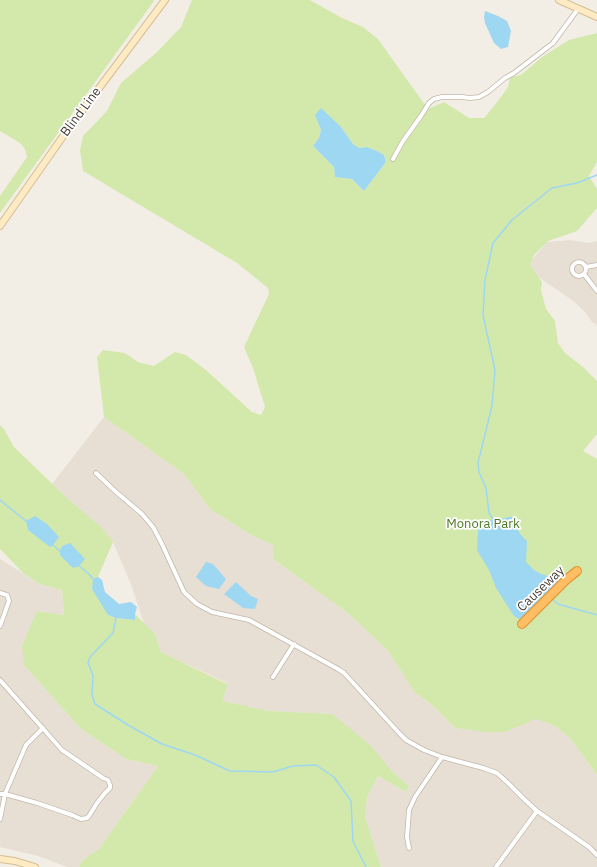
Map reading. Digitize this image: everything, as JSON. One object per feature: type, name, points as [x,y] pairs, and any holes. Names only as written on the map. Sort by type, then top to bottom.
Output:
[{"type":"highway","name":"Causeway","points":[[522,624],[577,571]]},
{"type":"street","name":"Blind Line","points":[[0,226],[64,135],[165,0]]},
{"type":"street","points":[[559,0],[597,17]]},
{"type":"street","points":[[393,159],[403,141],[434,99],[442,97],[480,97],[488,92],[506,78],[514,74],[553,43],[578,9]]},
{"type":"street","points":[[578,262],[583,264],[586,268],[584,274],[580,277],[576,276],[572,272],[574,264],[578,262]]},
{"type":"street","points":[[586,268],[597,265]]},
{"type":"street","points":[[584,274],[597,291]]},
{"type":"street","points":[[96,473],[142,514],[153,527],[184,592],[197,604],[212,612],[249,620],[330,664],[344,673],[406,740],[424,750],[442,757],[497,773],[537,811],[589,847],[597,855]]},
{"type":"street","points":[[0,593],[7,595],[9,601],[0,626]]},
{"type":"street","points":[[273,677],[294,644]]},
{"type":"street","points":[[0,680],[62,750],[108,780],[110,785],[110,788],[89,816],[81,819],[37,803],[2,794]]},
{"type":"street","points":[[0,818],[2,794],[26,745],[43,728]]},
{"type":"street","points":[[408,848],[408,810],[442,757]]},
{"type":"street","points":[[496,867],[537,811]]},
{"type":"street","points":[[0,859],[15,861],[35,867]]},
{"type":"shaded area","points":[[570,240],[589,243],[597,241],[597,325],[592,322],[585,312],[572,300],[525,268],[547,242]]},
{"type":"shaded area","points":[[104,417],[184,474],[210,509],[251,535],[274,545],[273,559],[349,614],[388,651],[415,693],[430,703],[455,728],[505,732],[536,718],[553,725],[569,737],[597,775],[597,867],[381,867],[365,816],[367,797],[378,776],[406,792],[409,786],[332,714],[269,711],[223,701],[227,683],[161,652],[155,634],[144,624],[132,587],[113,542],[52,484]]},
{"type":"shaded area","points":[[0,559],[40,584],[62,590],[64,615],[37,611],[24,665],[80,728],[126,759],[158,766],[99,849],[84,859],[79,867],[67,867],[38,856],[0,847]]},
{"type":"green space","points":[[0,0],[154,1],[0,213],[0,196],[27,157],[25,149],[20,143],[0,131]]},
{"type":"green space","name":"Monora Park","points":[[192,0],[310,0],[342,18],[363,27],[378,39],[428,109],[444,102],[469,118],[484,118],[508,87],[510,77],[521,75],[542,57],[569,40],[597,33],[597,162],[589,176],[597,189],[597,208],[577,231],[548,241],[534,255],[530,265],[542,282],[541,290],[546,309],[555,321],[558,343],[565,353],[583,367],[597,381],[597,434],[583,451],[597,459],[597,775],[569,737],[553,725],[536,719],[505,732],[486,732],[455,728],[430,703],[415,693],[388,651],[349,614],[273,559],[273,545],[251,535],[210,509],[184,474],[104,417],[97,357],[103,350],[125,353],[138,362],[154,366],[175,352],[186,355],[206,370],[252,412],[261,415],[265,407],[253,368],[244,347],[269,294],[268,288],[237,263],[83,171],[80,150],[83,136],[107,111],[121,83],[157,52],[181,27]],"holes":[[[315,115],[341,127],[353,144],[359,148],[367,147],[384,155],[386,162],[364,191],[352,179],[335,177],[334,167],[313,146],[319,138],[321,130]]]},
{"type":"green space","points":[[0,425],[4,429],[14,447],[68,499],[101,527],[113,542],[98,577],[93,579],[111,616],[135,620],[135,614],[155,634],[161,652],[227,684],[223,701],[269,711],[332,714],[369,744],[392,771],[409,786],[406,792],[378,776],[367,797],[365,816],[381,867],[79,867],[84,859],[99,849],[158,766],[126,759],[80,728],[24,665],[22,646],[37,611],[64,615],[62,590],[40,584],[23,573],[0,549]]},
{"type":"water","points":[[485,11],[507,21],[511,31],[508,47],[501,49],[494,43],[485,23]]},
{"type":"water","points":[[321,108],[341,127],[353,144],[359,148],[367,147],[384,155],[386,162],[364,191],[352,179],[335,177],[334,167],[313,146],[319,138],[321,130],[315,115]]},
{"type":"water","points":[[35,516],[47,524],[59,537],[50,547],[28,530],[26,521]]},
{"type":"water","points":[[513,517],[521,535],[527,541],[526,562],[534,570],[541,574],[552,577],[557,581],[562,581],[522,621],[514,616],[496,588],[489,570],[477,550],[478,529],[485,522]]},
{"type":"water","points":[[70,543],[85,559],[79,566],[73,568],[60,555],[62,546]]},
{"type":"water","points":[[206,562],[213,564],[226,579],[219,589],[206,586],[196,577]]},
{"type":"water","points":[[98,577],[102,580],[105,592],[119,604],[131,602],[137,607],[135,620],[116,618],[108,615],[92,589],[93,579]]},
{"type":"water","points":[[236,582],[251,596],[258,599],[255,609],[243,608],[224,594]]},
{"type":"waterway","points":[[493,519],[489,513],[486,488],[479,472],[478,463],[492,406],[495,370],[483,315],[485,280],[493,243],[512,220],[552,188],[577,183],[597,175]]},
{"type":"waterway","points":[[0,500],[26,521]]},
{"type":"waterway","points":[[53,545],[61,552]]},
{"type":"waterway","points":[[78,565],[93,579]]},
{"type":"waterway","points":[[551,598],[558,604],[597,615]]},
{"type":"waterway","points":[[116,618],[113,633],[90,657],[88,663],[93,675],[92,695],[95,704],[162,744],[195,755],[230,771],[273,772],[293,766],[316,765],[334,777],[351,801],[353,841],[366,867]]}]
